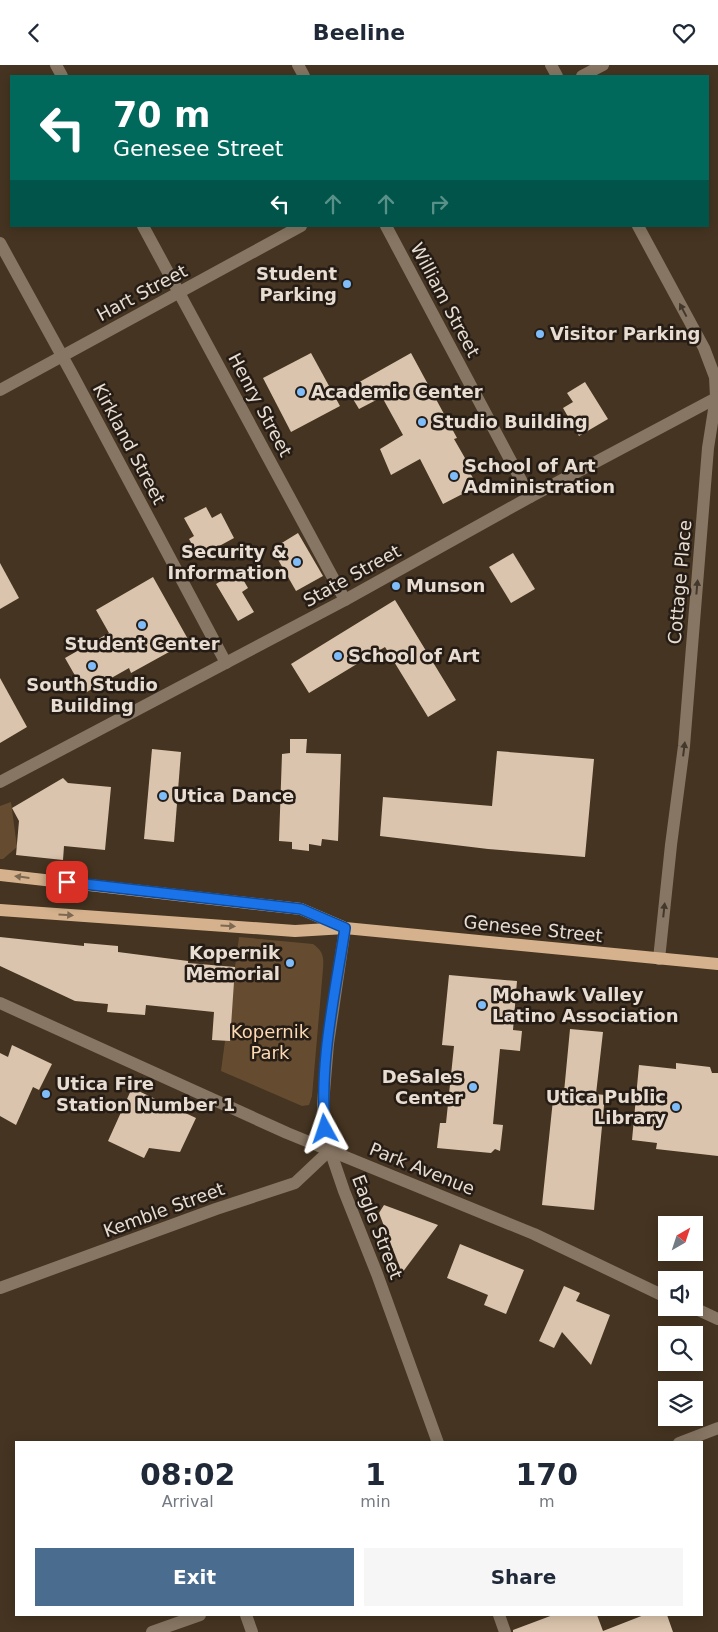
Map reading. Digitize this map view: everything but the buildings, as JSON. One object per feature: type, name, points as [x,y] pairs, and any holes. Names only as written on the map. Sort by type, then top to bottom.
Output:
[{"type":"main road","name":"Genesee Street","points":[[0,875],[301,909],[345,928]]},
{"type":"main road","name":"Genesee Street","points":[[0,911],[295,931],[345,928],[718,964]]},
{"type":"street","points":[[584,75],[603,65]]},
{"type":"street","name":"Henry Street","points":[[144,227],[345,600]]},
{"type":"street","name":"Hart Street","points":[[0,390],[299,227]]},
{"type":"street","name":"William Street","points":[[387,227],[530,497]]},
{"type":"street","name":"Cottage Place","points":[[639,227],[704,348],[715,377],[717,397],[708,447],[684,746],[670,845],[659,959]]},
{"type":"street","name":"Kirkland Street","points":[[0,243],[226,663]]},
{"type":"street","name":"State Street","points":[[0,782],[345,600],[530,497],[717,397]]},
{"type":"street","name":"Eagle Street","points":[[345,928],[328,1044],[323,1104],[325,1129],[330,1150],[437,1441]]},
{"type":"street","name":"Park Avenue","points":[[0,1003],[287,1133],[534,1234],[658,1293]]},
{"type":"street","name":"Kemble Street","points":[[0,1288],[216,1209],[295,1183],[330,1150]]},
{"type":"street","points":[[703,1312],[718,1319]]},
{"type":"street","points":[[684,1441],[718,1428]]},
{"type":"street","points":[[152,1632],[197,1616]]},
{"type":"street","points":[[246,1616],[252,1632]]},
{"type":"street","points":[[499,1616],[505,1632]]},
{"type":"green space","points":[[11,802],[17,847],[3,859],[0,859],[0,806]]},
{"type":"green space","name":"Kopernik Park","points":[[239,937],[313,944],[322,955],[323,969],[312,1096],[309,1105],[302,1106],[221,1071]]},
{"type":"place","name":"Student Parking","points":[[347,284]]},
{"type":"place","name":"Visitor Parking","points":[[540,334]]},
{"type":"place","name":"Academic Center","points":[[301,392]]},
{"type":"place","name":"Studio Building","points":[[422,422]]},
{"type":"place","name":"School of Art Administration","points":[[454,476]]},
{"type":"place","name":"Security & Information","points":[[297,562]]},
{"type":"place","name":"Munson","points":[[396,586]]},
{"type":"place","name":"Student Center","points":[[142,625]]},
{"type":"place","name":"School of Art","points":[[338,656]]},
{"type":"place","name":"South Studio Building","points":[[92,666]]},
{"type":"place","name":"Utica Dance","points":[[163,796]]},
{"type":"place","name":"Kopernik Memorial","points":[[290,963]]},
{"type":"place","name":"Mohawk Valley Latino Association","points":[[482,1005]]},
{"type":"place","name":"DeSales Center","points":[[473,1087]]},
{"type":"place","name":"Utica Fire Station Number 1","points":[[46,1094]]},
{"type":"place","name":"Utica Public Library","points":[[676,1107]]},
{"type":"route","points":[[67,882],[301,909],[345,928],[328,1044],[323,1104],[325,1129]]}]
